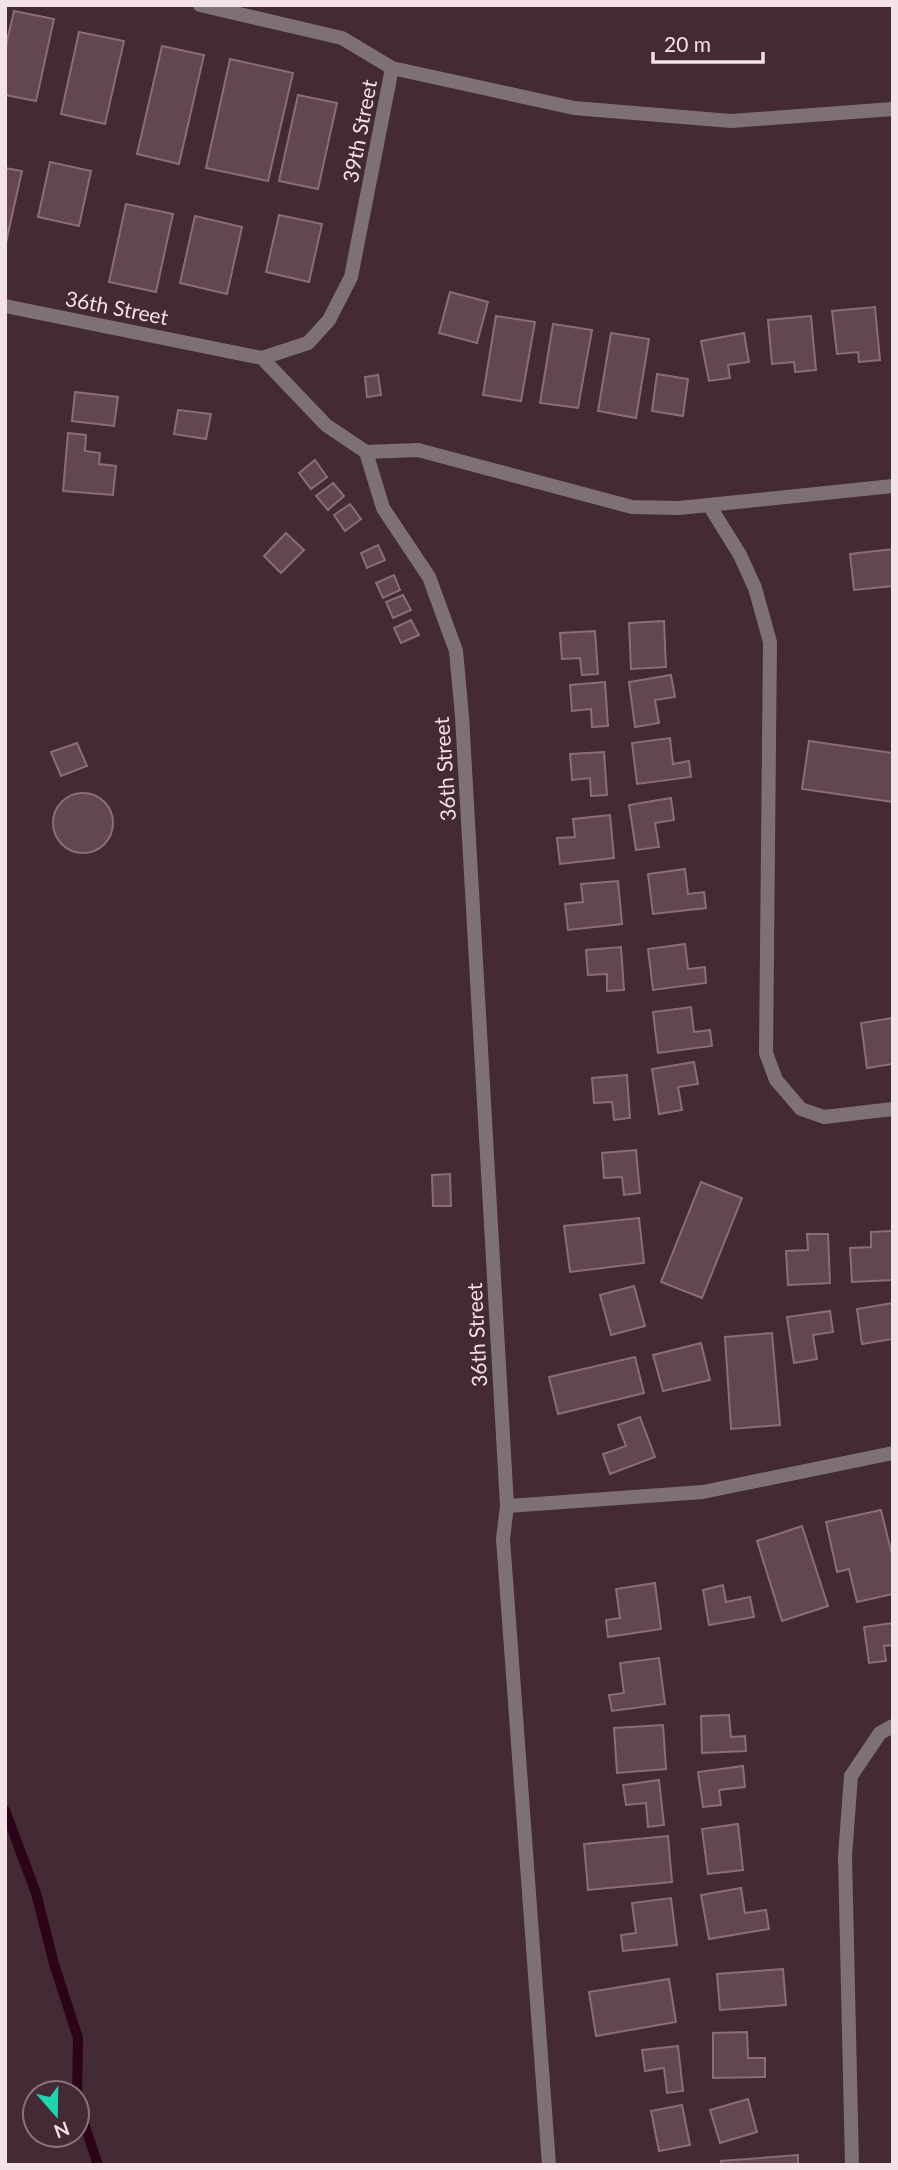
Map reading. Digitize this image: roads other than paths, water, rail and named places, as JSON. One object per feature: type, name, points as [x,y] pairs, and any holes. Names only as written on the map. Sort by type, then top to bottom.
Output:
[{"type":"street","name":"39th Street","points":[[200,5],[342,38],[392,68],[351,277],[329,320],[309,343],[262,358]]},
{"type":"street","points":[[392,68],[574,108],[718,120],[893,109]]},
{"type":"street","name":"36th Street","points":[[5,306],[262,358]]},
{"type":"street","points":[[262,358],[326,425],[366,452],[418,450],[632,507],[679,508],[893,486]]},
{"type":"street","name":"36th Street","points":[[366,452],[383,508],[429,577],[456,651],[463,716],[507,1506],[503,1539],[549,2165]]},
{"type":"street","points":[[709,505],[740,555],[755,588],[770,642],[766,1053],[776,1080],[801,1109],[824,1117],[893,1109]]},
{"type":"street","points":[[507,1506],[703,1492],[893,1453]]},
{"type":"street","points":[[852,2165],[845,1856],[851,1776],[880,1733],[893,1726]]},
{"type":"waterway","points":[[5,1810],[36,1893],[54,1964],[78,2038],[77,2102],[98,2165]]}]
